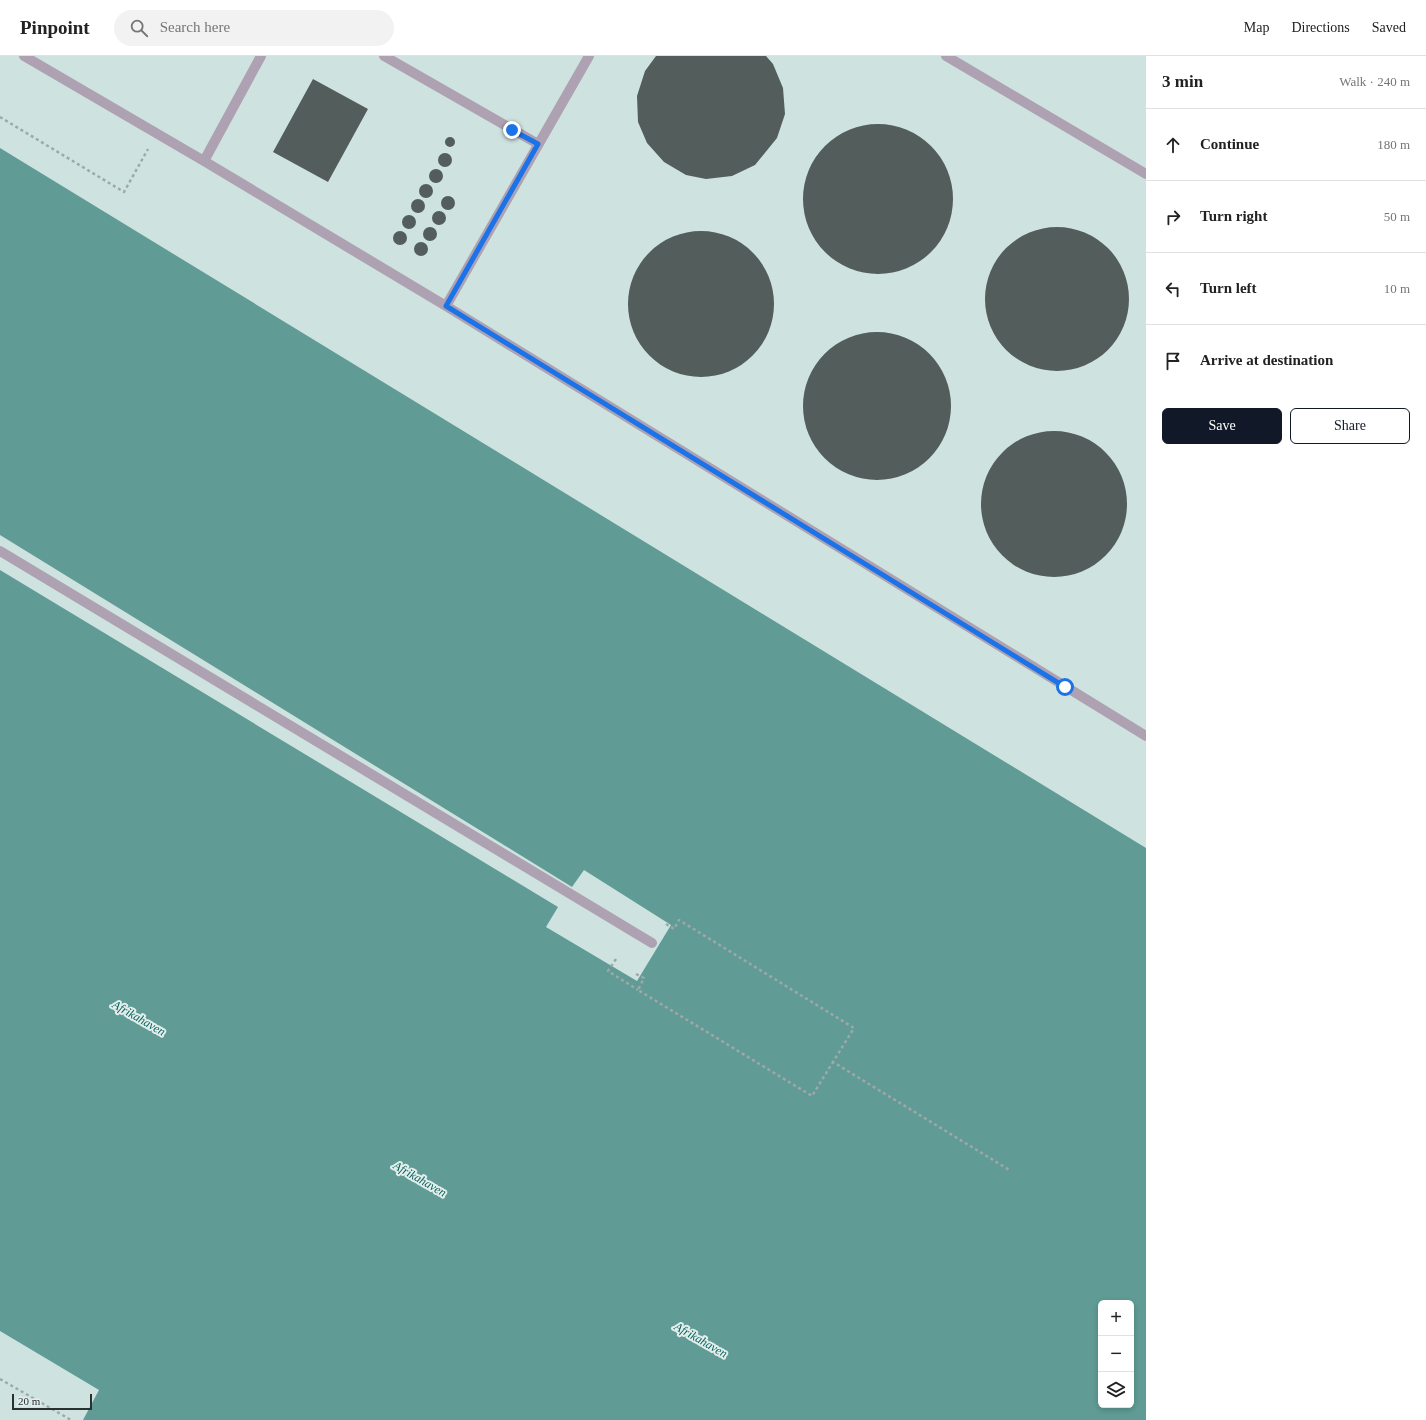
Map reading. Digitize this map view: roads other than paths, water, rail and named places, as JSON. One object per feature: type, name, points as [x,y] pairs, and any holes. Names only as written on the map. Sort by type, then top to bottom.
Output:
[{"type":"lane","points":[[24,56],[204,161],[446,306],[1146,736]]},
{"type":"lane","points":[[204,161],[261,56]]},
{"type":"lane","points":[[384,56],[538,144]]},
{"type":"lane","points":[[446,306],[589,56]]},
{"type":"lane","points":[[946,56],[1146,174]]},
{"type":"lane","points":[[0,551],[652,943]]},
{"type":"water","name":"Afrikahaven","points":[[0,148],[1146,848],[1146,1420],[83,1420],[99,1390],[0,1331],[0,570],[558,907],[546,927],[637,981],[671,925],[584,870],[572,887],[0,535]]}]
